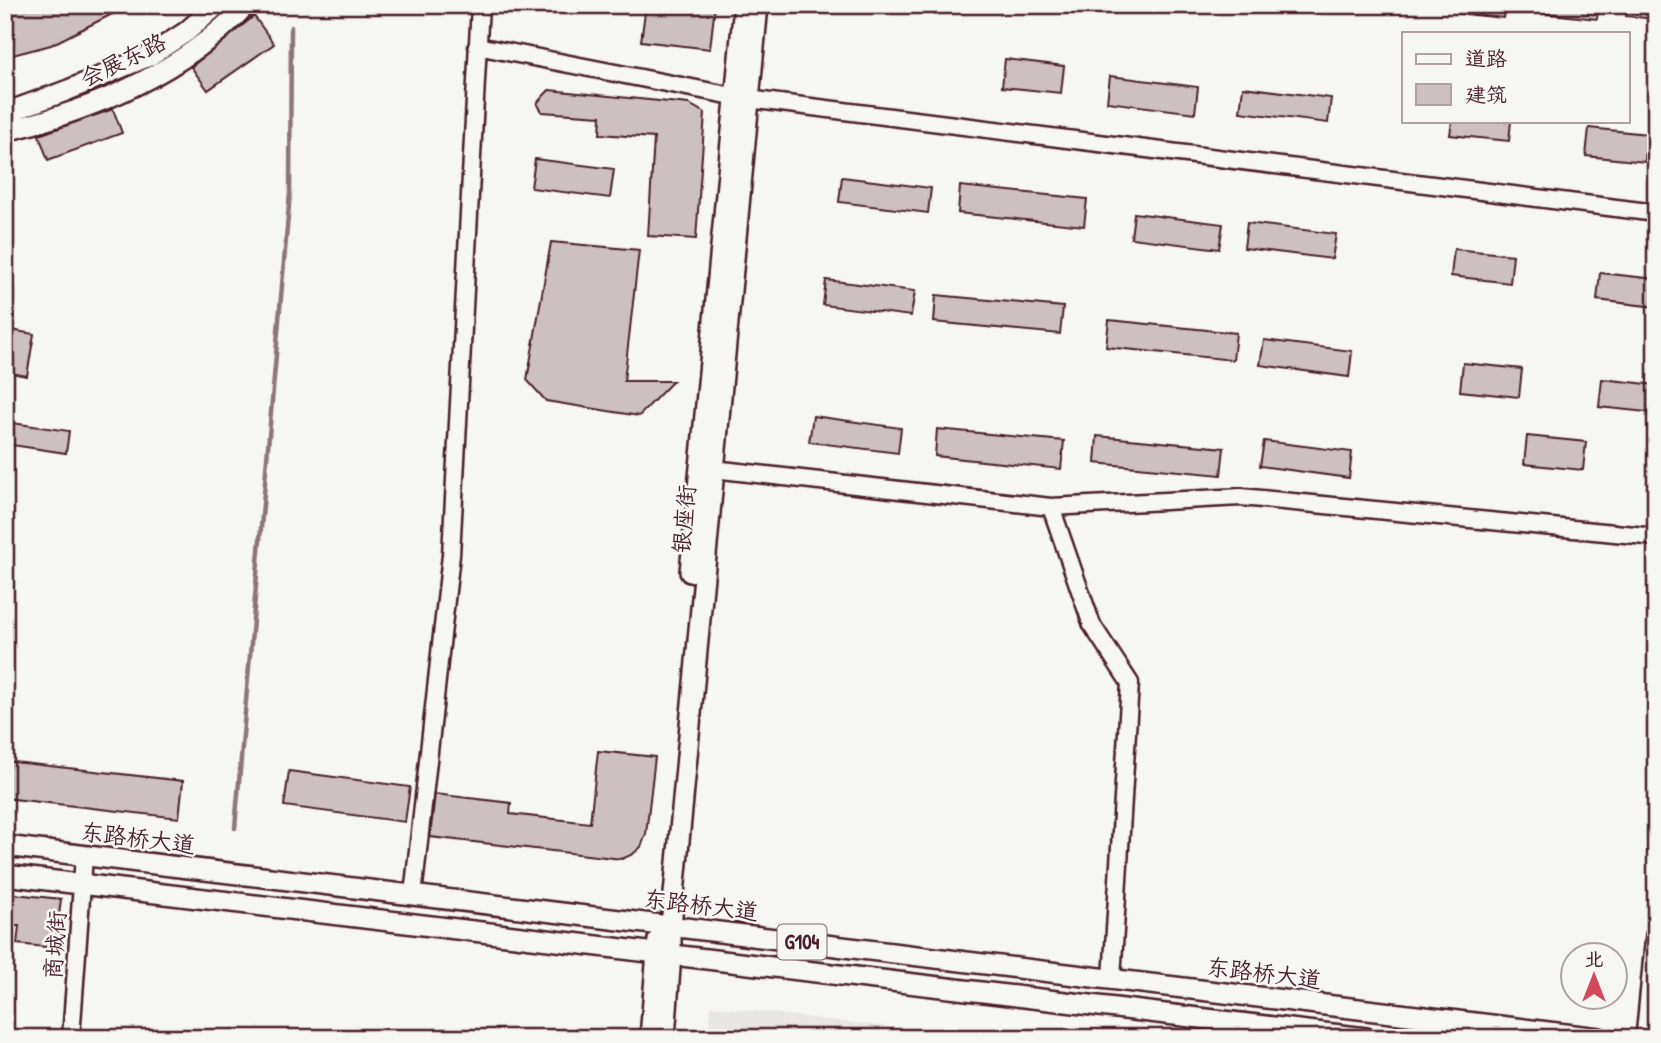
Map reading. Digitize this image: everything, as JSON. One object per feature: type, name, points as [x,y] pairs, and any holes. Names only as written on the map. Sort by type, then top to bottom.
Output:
[{"type":"main road","name":"会展东路","points":[[5,113],[66,92],[149,56],[186,32],[217,5]]},
{"type":"main road","name":"会展东路","points":[[5,131],[75,110],[161,71],[204,44],[246,5]]},
{"type":"main road","points":[[665,926],[741,98],[744,5]]},
{"type":"main road","name":"银座街","points":[[664,1038],[665,926],[713,469],[741,98],[758,5]]},
{"type":"main road","name":"东路桥大道","points":[[5,846],[1599,1038]]},
{"type":"main road","name":"G104","points":[[5,875],[664,953],[1237,1030],[1366,1038]]},
{"type":"main road","points":[[1646,1038],[1656,935]]},
{"type":"main road","points":[[650,1038],[664,953]]},
{"type":"street","points":[[413,895],[452,555],[480,5]]},
{"type":"street","points":[[477,46],[741,98],[1656,213]]},
{"type":"street","points":[[713,469],[1051,507],[1241,497],[1656,537]]},
{"type":"street","points":[[1051,507],[1092,625],[1130,683],[1112,979]]},
{"type":"street","name":"商城街","points":[[71,1038],[84,856]]},
{"type":"shaded area","points":[[711,1006],[980,1038],[708,1038]]},
{"type":"building","points":[[5,5],[130,5],[51,45],[5,57]]},
{"type":"building","points":[[646,5],[715,5],[710,49],[641,41]]},
{"type":"building","points":[[1457,5],[1505,5],[1503,18],[1456,13]]},
{"type":"building","points":[[1542,5],[1599,5],[1597,19],[1541,13]]},
{"type":"building","points":[[1627,5],[1656,5],[1656,19],[1626,16]]},
{"type":"building","points":[[254,16],[274,44],[208,90],[191,67]]},
{"type":"building","points":[[1005,59],[1064,66],[1061,93],[1002,87]]},
{"type":"building","points":[[1110,76],[1198,87],[1195,113],[1107,102]]},
{"type":"building","points":[[1243,87],[1331,98],[1328,123],[1240,112]]},
{"type":"building","points":[[549,90],[689,104],[705,113],[696,239],[648,236],[654,138],[600,134],[601,116],[542,112],[537,103]]},
{"type":"building","points":[[113,109],[122,133],[48,160],[39,135]]},
{"type":"building","points":[[1452,122],[1511,122],[1509,141],[1450,135]]},
{"type":"building","points":[[1589,128],[1647,134],[1645,162],[1586,156]]},
{"type":"building","points":[[535,159],[614,169],[610,198],[531,188]]},
{"type":"building","points":[[842,177],[931,188],[928,213],[839,202]]},
{"type":"building","points":[[960,186],[1087,199],[1084,226],[958,213]]},
{"type":"building","points":[[1134,213],[1223,224],[1219,249],[1131,238]]},
{"type":"building","points":[[1247,223],[1336,234],[1332,259],[1244,248]]},
{"type":"building","points":[[551,242],[639,250],[624,381],[673,381],[639,416],[546,401],[527,380]]},
{"type":"building","points":[[1454,249],[1513,255],[1510,283],[1451,276]]},
{"type":"building","points":[[1600,273],[1656,279],[1656,307],[1597,300]]},
{"type":"building","points":[[826,280],[915,291],[911,316],[823,305]]},
{"type":"building","points":[[936,295],[1063,307],[1060,334],[934,322]]},
{"type":"building","points":[[1109,320],[1236,333],[1233,360],[1106,347]]},
{"type":"building","points":[[5,329],[34,334],[27,376],[5,372]]},
{"type":"building","points":[[1264,340],[1352,351],[1349,377],[1260,365]]},
{"type":"building","points":[[1463,363],[1522,369],[1519,397],[1460,391]]},
{"type":"building","points":[[1602,379],[1656,385],[1656,413],[1599,407]]},
{"type":"building","points":[[813,416],[901,428],[898,453],[809,442]]},
{"type":"building","points":[[5,422],[69,431],[66,453],[5,444]]},
{"type":"building","points":[[937,429],[1064,441],[1061,469],[935,456]]},
{"type":"building","points":[[1097,436],[1224,448],[1221,475],[1095,463]]},
{"type":"building","points":[[1527,436],[1586,442],[1583,470],[1524,464]]},
{"type":"building","points":[[1264,441],[1352,452],[1349,478],[1260,466]]},
{"type":"building","points":[[598,751],[655,757],[646,834],[641,847],[633,854],[622,859],[430,837],[435,794],[511,803],[510,814],[590,823]]},
{"type":"building","points":[[5,761],[183,781],[179,818],[5,798]]},
{"type":"building","points":[[289,771],[410,787],[405,822],[284,806]]},
{"type":"building","points":[[5,893],[61,899],[55,948],[17,944],[19,926],[5,925]]},
{"type":"waterway","points":[[235,828],[290,193],[291,27]]}]
